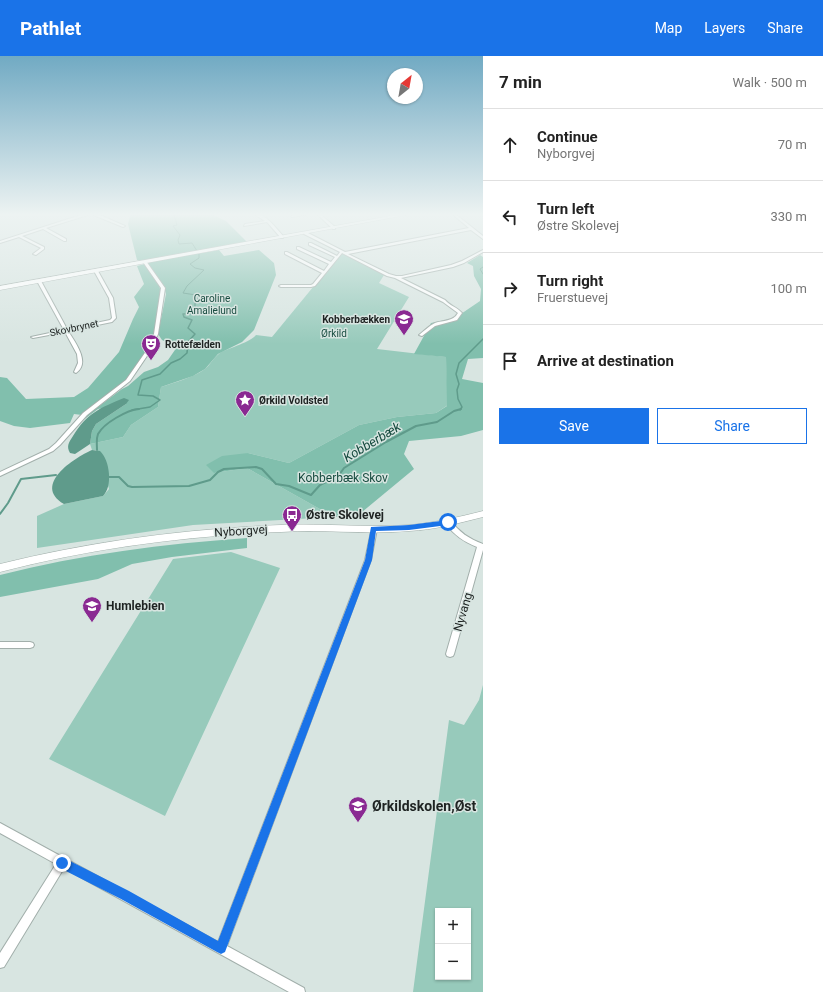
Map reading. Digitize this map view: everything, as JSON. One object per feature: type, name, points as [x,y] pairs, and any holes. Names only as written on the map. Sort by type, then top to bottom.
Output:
[{"type":"street","points":[[0,288],[174,257]]},
{"type":"street","points":[[293,257],[324,272]]},
{"type":"street","points":[[316,257],[332,264]]},
{"type":"street","points":[[280,286],[314,285],[337,257]]},
{"type":"street","points":[[351,257],[444,301],[446,304],[457,309],[460,313],[459,317],[435,324],[421,335]]},
{"type":"street","points":[[396,277],[452,266],[473,257]]},
{"type":"street","points":[[0,474],[42,455],[58,444],[78,421],[128,381],[152,347],[156,334],[163,288],[145,262]]},
{"type":"street","name":"Skovbrynet","points":[[33,337],[111,321],[114,318],[111,298],[96,271]]},
{"type":"street","points":[[39,281],[79,354],[80,363],[76,372]]},
{"type":"street","name":"Nyborgvej","points":[[0,568],[33,559],[76,551],[173,537],[287,528],[409,528],[448,522],[483,514]]},
{"type":"street","points":[[448,522],[454,531],[464,539],[482,547]]},
{"type":"street","points":[[221,948],[368,560],[374,529]]},
{"type":"street","name":"Nyvang","points":[[450,654],[482,547]]},
{"type":"street","points":[[0,645],[30,645]]},
{"type":"street","points":[[0,828],[300,992]]},
{"type":"street","points":[[0,963],[62,863]]},
{"type":"green space","points":[[136,257],[164,257],[140,261],[137,260]]},
{"type":"green space","name":"Caroline Amalielund","points":[[180,257],[267,257],[274,263],[276,275],[254,330],[242,342],[218,354],[205,369],[193,376],[161,387],[158,407],[131,425],[123,437],[90,444],[92,431],[96,424],[126,404],[98,409],[82,421],[82,419],[128,386],[144,372],[158,367],[168,360],[177,347],[162,340],[158,334],[166,294],[164,287],[149,266],[149,262]]},
{"type":"green space","name":"Ørkild","points":[[338,257],[348,257],[384,275],[379,283],[409,297],[377,349],[446,357],[448,405],[436,413],[397,417],[359,425],[289,463],[248,453],[214,473],[247,468],[334,517],[193,525],[37,548],[37,516],[64,504],[103,496],[109,489],[97,450],[92,450],[90,444],[123,437],[131,425],[158,407],[161,387],[195,375],[205,369],[220,353],[253,338],[256,335],[272,337]]},
{"type":"green space","name":"Kobberbæk Skov","points":[[477,257],[483,257],[483,358],[468,359],[462,379],[483,383],[483,430],[461,436],[409,441],[404,454],[414,469],[356,517],[334,517],[247,468],[214,473],[206,465],[222,456],[248,453],[289,463],[359,425],[397,417],[436,413],[447,406],[446,357],[414,354],[431,323],[455,318],[480,301],[481,289],[474,276],[473,266],[467,263]]},
{"type":"green space","name":"Caroline Amalielund","points":[[145,264],[159,284],[161,294],[154,334],[149,347],[125,382],[82,415],[74,414],[70,423],[30,428],[14,426],[0,421],[0,377],[7,378],[26,399],[74,397],[88,388],[119,352],[139,307],[134,297],[144,284],[137,266]]},
{"type":"green space","points":[[247,538],[247,548],[172,557],[132,564],[98,579],[0,597],[0,575],[61,561],[123,551],[185,543]]},
{"type":"green space","points":[[231,552],[280,568],[165,816],[49,759],[173,559]]},
{"type":"green space","points":[[483,685],[483,992],[413,992],[449,720],[464,725],[479,700]]},
{"type":"shaded area","points":[[124,398],[129,400],[126,404],[96,424],[92,431],[90,444],[75,454],[70,453],[68,448],[69,442],[78,428],[101,408]]},
{"type":"shaded area","points":[[92,450],[100,451],[108,467],[109,480],[106,492],[103,496],[64,504],[55,497],[52,489],[54,481],[59,473],[67,466]]},
{"type":"waterway","points":[[199,257],[190,264],[195,268],[204,270],[187,286],[183,293],[201,297],[199,298]]},
{"type":"waterway","name":"Kobberbæk","points":[[483,267],[480,269],[483,274]]},
{"type":"waterway","points":[[132,410],[150,407],[160,400],[153,396],[138,395],[142,380],[160,374],[171,363],[180,359],[187,353],[188,342],[195,334],[188,328],[192,320],[184,317],[183,314],[197,313],[195,308],[195,300],[199,298]]},
{"type":"waterway","name":"Kobberbæk","points":[[461,409],[462,407],[458,399],[457,390],[459,384],[456,374],[459,363],[483,339]]},
{"type":"waterway","points":[[97,450],[98,434],[105,426],[122,414],[139,409]]},
{"type":"waterway","name":"Kobberbæk","points":[[109,477],[119,477],[128,486],[132,487],[189,486],[210,480],[218,472],[224,469],[256,467],[262,469],[276,484],[289,486],[311,495],[320,485],[339,475],[344,468],[386,442],[416,426],[437,422],[454,411],[461,409]]},
{"type":"waterway","name":"Kobberbæk","points":[[0,514],[8,503],[21,479],[56,475]]},
{"type":"place","name":"Kobberbækken","points":[[404,336]]},
{"type":"place","name":"Rottefælden","points":[[151,361]]},
{"type":"place","name":"Ørkild Voldsted","points":[[245,417]]},
{"type":"place","name":"Østre Skolevej","points":[[292,532]]},
{"type":"place","name":"Humlebien","points":[[92,623]]},
{"type":"place","name":"Ørkildskolen,Øst","points":[[358,823]]},
{"type":"route","points":[[62,863],[125,895],[221,948],[368,560],[374,529],[409,528],[448,522]]}]
